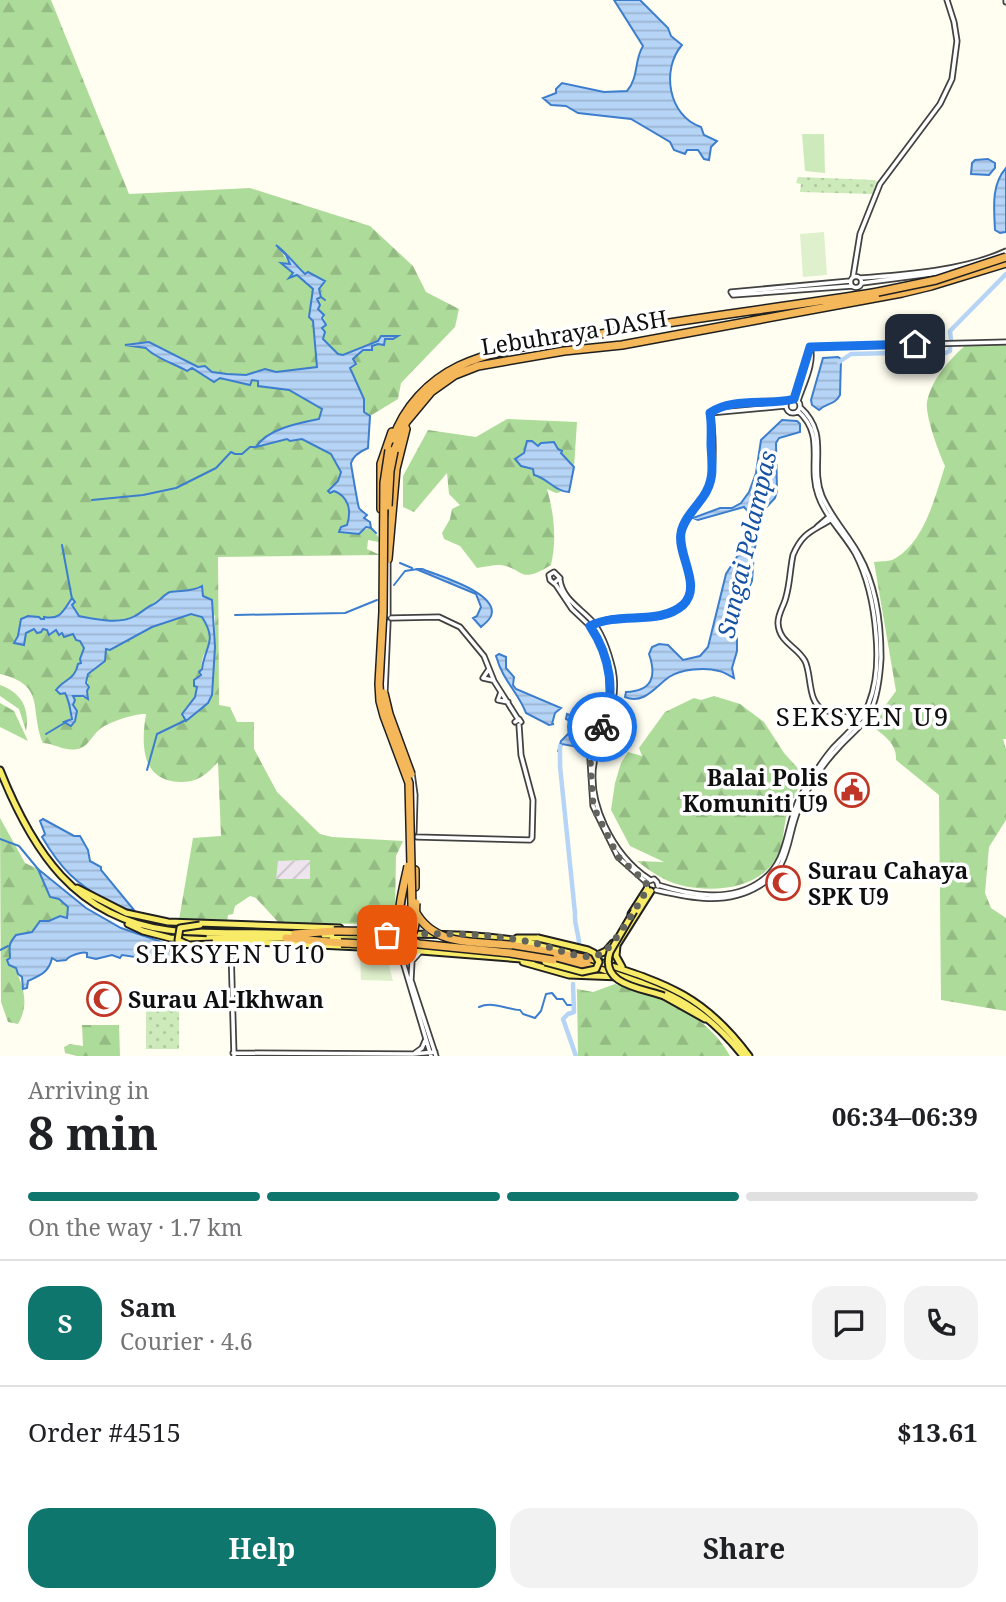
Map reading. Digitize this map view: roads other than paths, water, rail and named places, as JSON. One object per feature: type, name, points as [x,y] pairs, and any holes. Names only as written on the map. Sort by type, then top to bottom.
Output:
[{"type":"highway","name":"Lebuhraya DASH","points":[[415,911],[412,776],[389,714],[383,684],[391,451],[422,401],[440,384],[478,366],[564,351],[622,345],[879,294],[936,280],[1006,257]]},
{"type":"highway","name":"Lebuhraya DASH","points":[[410,859],[409,783],[380,701],[384,483],[397,426],[410,406],[433,383],[460,366],[509,351],[673,321],[931,286],[1006,263]]},
{"type":"highway","points":[[388,559],[396,469],[410,418]]},
{"type":"highway","points":[[381,541],[381,464],[393,430],[397,426]]},
{"type":"highway","points":[[295,933],[392,929],[405,922],[410,915],[412,899],[410,859]]},
{"type":"highway","points":[[410,859],[399,919],[400,929],[409,940],[553,960],[588,962]]},
{"type":"highway","points":[[415,911],[427,928],[440,936],[508,942],[588,962]]},
{"type":"highway","points":[[286,938],[341,943],[389,943],[404,940],[414,928],[415,911]]},
{"type":"main road","points":[[0,769],[27,836],[62,883],[96,909],[143,931],[170,938],[384,948],[536,960],[587,972],[596,969],[599,962],[594,953],[588,950],[538,938],[508,942]]},
{"type":"main road","points":[[21,819],[39,849],[65,881],[88,900],[131,922],[154,928],[201,932],[451,935]]},
{"type":"main road","points":[[65,881],[126,914],[155,920],[200,925],[377,929],[451,935],[536,943],[591,957],[606,951],[651,886]]},
{"type":"main road","points":[[651,886],[616,950],[619,965],[630,975],[680,998],[704,1014],[722,1030],[743,1056]]},
{"type":"main road","points":[[634,911],[610,952],[610,972],[621,983],[664,996],[722,1030]]},
{"type":"main road","points":[[128,924],[167,933],[470,945],[548,954],[588,962],[666,985],[701,1006],[726,1026],[749,1056]]},
{"type":"main road","points":[[200,925],[180,928],[178,940],[189,945],[251,943]]},
{"type":"main road","points":[[579,956],[588,962]]},
{"type":"main road","points":[[508,958],[569,975],[630,975]]},
{"type":"street","points":[[856,280],[860,234],[880,184],[940,104],[951,79],[957,41],[947,0]]},
{"type":"street","points":[[1006,251],[968,264],[890,276],[731,292],[733,295],[771,293],[856,280],[890,281],[968,269],[1006,257]]},
{"type":"street","points":[[651,886],[716,895],[734,893],[761,881],[782,857],[794,809],[811,779],[826,756],[858,722],[873,692],[877,657],[873,609],[865,577],[855,553],[830,518],[819,482],[816,430],[810,417],[799,409],[796,400],[810,363],[810,347],[1006,342]]},
{"type":"street","points":[[592,625],[613,618],[649,618],[660,615],[678,608],[688,597],[690,578],[680,535],[682,527],[705,494],[713,474],[710,413],[786,404],[796,400]]},
{"type":"street","points":[[786,404],[789,412],[799,409]]},
{"type":"street","points":[[830,518],[800,540],[793,555],[787,593],[778,623],[782,637],[803,659],[816,702],[824,710],[851,708],[863,714]]},
{"type":"street","points":[[381,541],[387,618]]},
{"type":"street","points":[[377,929],[397,923],[406,911],[415,795],[412,769],[385,694],[388,559]]},
{"type":"street","points":[[592,625],[572,609],[549,579],[551,573],[558,573],[566,596],[592,625],[610,673],[608,709],[590,759],[593,806],[618,857],[651,886],[694,898],[715,899],[748,892],[766,882],[785,859],[798,810],[814,780],[863,714]]},
{"type":"street","points":[[554,583],[560,578]]},
{"type":"street","points":[[387,618],[431,616],[453,622],[479,648],[500,692],[521,721],[521,755],[533,800],[530,840],[413,837]]},
{"type":"street","points":[[489,669],[483,678],[494,681]]},
{"type":"street","points":[[413,837],[414,898],[419,919],[429,930],[451,935]]},
{"type":"street","points":[[229,945],[233,1055],[433,1054]]},
{"type":"street","points":[[384,948],[396,953],[403,962],[424,1037],[433,1054]]},
{"type":"street","points":[[425,951],[413,958],[411,980],[433,1054]]},
{"type":"street","points":[[413,1054],[422,1048],[424,1037]]},
{"type":"water","points":[[614,0],[640,0],[682,45],[671,66],[671,91],[681,113],[701,127],[704,135],[717,141],[711,147],[709,160],[704,159],[698,150],[687,150],[685,154],[674,150],[670,142],[631,119],[578,113],[566,106],[551,105],[543,98],[556,93],[562,83],[604,92],[627,91],[631,86],[643,46]]},
{"type":"water","points":[[988,159],[995,163],[995,168],[989,175],[971,174],[975,160]]},
{"type":"water","points":[[1006,168],[1006,232],[1000,233],[995,230],[995,197],[998,182]]},
{"type":"water","points":[[276,245],[284,252],[305,274],[308,272],[325,281],[319,289],[321,297],[317,299],[320,305],[318,309],[324,315],[322,318],[326,325],[322,328],[325,332],[323,339],[338,354],[343,355],[378,341],[381,336],[398,336],[385,339],[384,345],[372,346],[372,350],[363,350],[353,359],[356,364],[350,368],[364,399],[364,412],[370,416],[368,448],[358,454],[351,463],[359,508],[367,515],[364,518],[370,522],[371,528],[366,527],[359,534],[339,532],[341,527],[347,525],[349,509],[343,496],[328,491],[338,481],[341,472],[331,454],[302,439],[287,439],[256,447],[275,431],[319,419],[322,409],[289,390],[258,386],[258,381],[252,380],[250,385],[220,378],[214,382],[192,368],[187,371],[146,348],[125,345],[149,342],[198,367],[205,366],[212,372],[227,374],[246,375],[265,369],[276,372],[317,367],[313,321],[309,317],[313,289],[297,275],[289,278],[293,273],[281,263],[290,264],[286,255]]},
{"type":"water","points":[[823,358],[841,359],[840,395],[836,401],[819,410],[812,405],[811,400]]},
{"type":"water","points":[[782,420],[797,421],[800,424],[800,432],[779,438],[776,443],[777,491],[775,498],[763,511],[754,552],[752,581],[737,614],[737,651],[732,668],[734,678],[713,670],[686,671],[669,677],[644,697],[625,697],[626,692],[642,689],[650,681],[652,670],[649,654],[652,647],[659,644],[668,645],[683,660],[700,656],[708,647],[726,574],[749,538],[752,516],[744,507],[698,520],[693,518],[741,503],[749,492],[756,473],[761,440]]},
{"type":"water","points":[[527,441],[538,446],[541,443],[554,442],[562,451],[574,467],[569,492],[560,490],[534,475],[533,469],[521,466],[515,459],[524,453]]},
{"type":"water","points":[[416,569],[452,580],[477,593],[491,608],[490,618],[481,627],[473,618],[481,607],[476,594]]},
{"type":"water","points":[[202,586],[203,596],[212,600],[215,647],[212,695],[208,703],[186,721],[182,714],[195,697],[197,687],[194,686],[194,680],[201,675],[199,672],[210,638],[202,617],[191,614],[152,627],[110,650],[106,649],[105,661],[88,674],[88,699],[73,696],[73,705],[77,711],[71,726],[64,722],[72,719],[67,696],[56,690],[72,676],[81,663],[84,648],[80,641],[76,640],[73,634],[64,637],[56,630],[49,635],[47,630],[43,629],[37,633],[34,629],[26,633],[24,645],[14,643],[21,619],[28,616],[44,619],[58,616],[72,598],[75,602],[72,605],[79,616],[122,620],[137,615],[170,592]]},
{"type":"water","points":[[499,654],[506,657],[506,668],[514,677],[513,685],[516,689],[561,708],[555,713],[554,724],[549,725],[526,713],[499,665],[496,656]]},
{"type":"water","points":[[567,714],[591,724],[578,747],[562,744],[558,752],[561,741],[573,729],[569,726],[570,721],[566,719]]},
{"type":"water","points":[[43,819],[74,836],[80,836],[88,850],[90,861],[101,867],[134,910],[109,902],[70,875],[42,837],[45,834],[40,821]]},
{"type":"water","points":[[38,869],[86,908],[121,928],[162,942],[171,952],[185,958],[155,960],[112,955],[96,959],[87,957],[85,953],[76,954],[66,960],[57,961],[52,958],[47,970],[28,981],[27,988],[23,989],[22,977],[7,960],[10,958],[11,942],[16,935],[32,932],[40,921],[49,921],[60,916],[67,918],[68,907],[59,899],[50,897]]},
{"type":"waterway","name":"Sungai Pelampas","points":[[951,340],[950,331],[1006,274]]},
{"type":"waterway","points":[[321,297],[325,300]]},
{"type":"waterway","name":"Sungai Pelampas","points":[[839,362],[851,354],[933,352],[941,355],[950,351],[950,347]]},
{"type":"waterway","points":[[92,500],[143,495],[176,488],[216,468],[231,452],[242,454],[250,447],[256,447]]},
{"type":"waterway","points":[[371,528],[376,533]]},
{"type":"waterway","points":[[62,545],[72,599]]},
{"type":"waterway","points":[[400,563],[412,568]]},
{"type":"waterway","points":[[394,585],[405,571],[418,569]]},
{"type":"waterway","points":[[235,615],[345,613],[377,600]]},
{"type":"waterway","points":[[147,770],[157,734],[186,720]]},
{"type":"waterway","points":[[46,734],[66,722]]},
{"type":"waterway","name":"Sungai Pelampas","points":[[560,746],[579,942]]},
{"type":"waterway","points":[[0,839],[19,846],[38,869]]},
{"type":"waterway","points":[[0,950],[8,946]]},
{"type":"waterway","name":"Sungai Pelampas","points":[[573,984],[574,1012],[563,1019],[576,1056]]},
{"type":"waterway","points":[[479,1007],[489,1005],[520,1010],[523,1014],[535,1018],[541,1011],[546,994],[552,993],[557,999],[563,999],[567,1005],[574,1005]]},
{"type":"place","name":"Balai Polis Komuniti U9","points":[[852,790]]},
{"type":"place","name":"Surau Cahaya SPK U9","points":[[783,883]]},
{"type":"place","name":"Surau Al-Ikhwan","points":[[104,999]]},
{"type":"district","name":"SEKSYEN U9","points":[[863,716]]},
{"type":"district","name":"SEKSYEN U10","points":[[231,953]]}]
